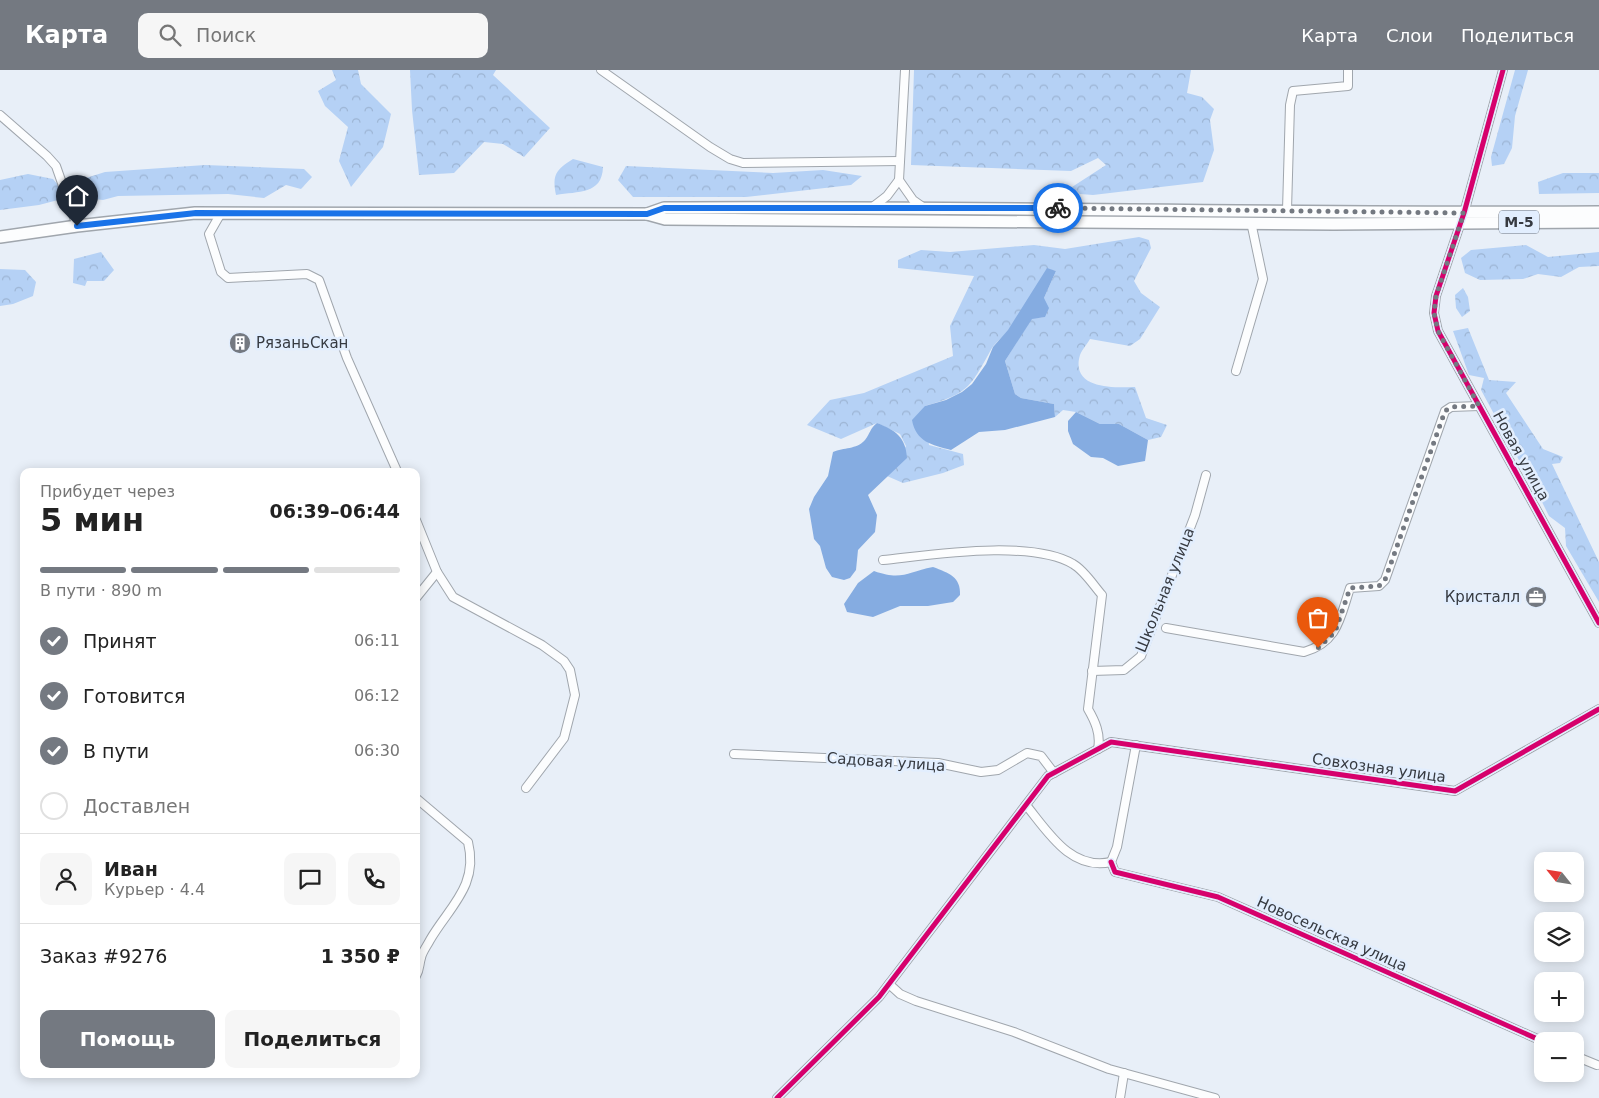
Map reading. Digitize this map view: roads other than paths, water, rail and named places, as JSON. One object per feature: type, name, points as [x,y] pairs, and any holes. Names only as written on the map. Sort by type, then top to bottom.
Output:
[{"type":"highway","name":"М-5","points":[[647,214],[664,208],[874,206],[1287,210],[1599,222]]},
{"type":"highway","name":"М-5","points":[[0,237],[77,226],[196,213],[647,214],[665,218],[1440,223],[1462,218],[1599,212]]},
{"type":"street","points":[[601,70],[710,147],[743,163],[900,161]]},
{"type":"street","points":[[874,206],[887,196],[899,180],[905,70]]},
{"type":"street","points":[[1287,210],[1290,105],[1293,91],[1348,86],[1348,70]]},
{"type":"street","name":"Новая улица","points":[[1503,70],[1456,240],[1436,296],[1434,313],[1438,331],[1599,623]]},
{"type":"street","points":[[0,115],[48,156],[56,166],[77,226]]},
{"type":"street","points":[[899,180],[913,200],[923,207]]},
{"type":"street","points":[[221,213],[209,234],[221,272],[228,278],[307,274],[319,280],[347,358],[396,468]]},
{"type":"street","points":[[1236,371],[1264,279],[1251,222]]},
{"type":"street","points":[[1440,223],[1449,228],[1456,240]]},
{"type":"street","points":[[1166,628],[1304,652],[1318,648],[1335,632],[1350,588],[1379,586],[1385,580],[1445,411],[1451,407],[1479,406]]},
{"type":"street","name":"Школьная улица","points":[[1092,671],[1124,670],[1141,656],[1195,514],[1206,475]]},
{"type":"street","points":[[420,530],[437,572],[453,596],[542,645],[564,661],[570,670],[575,695],[564,738],[526,788]]},
{"type":"street","points":[[883,560],[971,550],[1041,553],[1074,564],[1102,595],[1088,709],[1096,722],[1098,749]]},
{"type":"street","points":[[420,593],[437,572]]},
{"type":"street","name":"Совхозная улица","points":[[777,1098],[879,997],[1048,776],[1111,742],[1455,791],[1599,709]]},
{"type":"street","points":[[1026,805],[1064,851],[1096,865],[1111,862],[1117,847],[1136,745]]},
{"type":"street","name":"Садовая улица","points":[[734,754],[938,763],[981,772],[998,770],[1027,753],[1041,756],[1054,773]]},
{"type":"street","points":[[420,801],[468,842],[470,871],[460,900],[432,938],[421,957],[420,968]]},
{"type":"street","name":"Новосельская улица","points":[[1111,862],[1116,872],[1218,897],[1534,1037]]},
{"type":"street","points":[[889,984],[900,994],[916,1001],[1014,1032],[1124,1073],[1215,1098]]},
{"type":"street","points":[[1584,1060],[1597,1066]]},
{"type":"street","points":[[1120,1098],[1124,1073]]},
{"type":"place","name":"РязаньСкан","points":[[240,343]]},
{"type":"place","name":"Кристалл","points":[[1536,597]]}]
